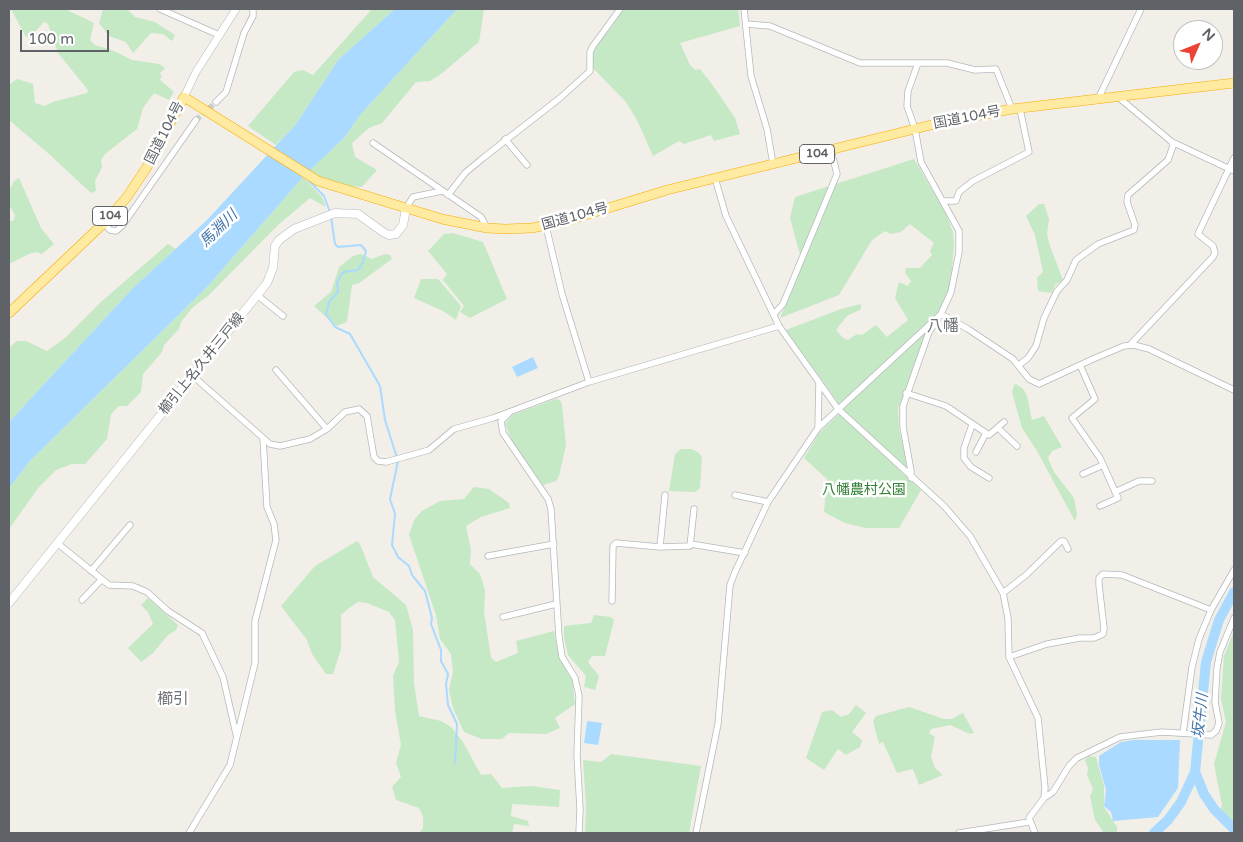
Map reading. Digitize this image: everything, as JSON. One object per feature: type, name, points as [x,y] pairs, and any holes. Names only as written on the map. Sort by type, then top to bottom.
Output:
[{"type":"highway","name":"国道104号","points":[[9,312],[104,223],[136,185],[184,96],[305,174],[340,189],[457,223],[487,228],[546,226],[714,178],[915,129],[1016,109],[1234,83]]},
{"type":"main road","name":"櫛引上名久井三戸線","points":[[9,603],[257,295],[271,275],[275,246],[294,229],[320,217],[346,212],[358,214],[389,235],[396,234],[403,225],[406,208]]},
{"type":"street","points":[[160,9],[219,35]]},
{"type":"street","points":[[184,96],[236,9]]},
{"type":"street","points":[[216,102],[226,92],[244,33],[253,16],[252,9]]},
{"type":"street","points":[[406,208],[413,197],[445,193],[505,139],[560,98],[590,71],[590,52],[592,46],[620,9]]},
{"type":"street","points":[[744,9],[751,76],[767,128],[773,164]]},
{"type":"street","points":[[1098,99],[1141,9]]},
{"type":"street","points":[[746,24],[770,26],[860,63],[947,63],[975,70],[996,69],[1016,109],[1029,152],[973,181],[959,192],[956,201],[943,201]]},
{"type":"street","points":[[911,478],[902,427],[903,406],[929,332],[941,314],[951,292],[959,252],[958,226],[921,162],[915,129],[907,106],[908,91],[918,63]]},
{"type":"street","points":[[1118,98],[1172,142],[1232,170]]},
{"type":"street","points":[[104,223],[110,230],[116,231],[122,226],[196,120]]},
{"type":"street","points":[[505,139],[527,165]]},
{"type":"street","points":[[1018,365],[1028,358],[1036,346],[1044,318],[1057,291],[1067,280],[1076,260],[1098,244],[1134,230],[1135,225],[1127,202],[1128,195],[1168,160],[1174,146],[1172,142]]},
{"type":"street","points":[[374,143],[480,217],[487,228]]},
{"type":"street","points":[[774,314],[783,304],[836,174],[831,150]]},
{"type":"street","points":[[941,314],[968,328],[1018,365],[1029,379],[1039,384],[1130,345],[1214,257],[1213,246],[1198,234],[1232,170],[1234,158]]},
{"type":"street","points":[[714,178],[726,216],[779,326],[838,409],[911,478],[944,506],[970,536],[1003,593],[1008,618],[1009,657],[1038,718],[1044,798]]},
{"type":"street","points":[[546,226],[562,294],[589,382]]},
{"type":"street","points":[[257,295],[283,316]]},
{"type":"street","points":[[696,833],[718,724],[730,585],[768,502],[818,428],[941,314]]},
{"type":"street","points":[[193,376],[270,444],[280,446],[310,439],[326,429],[345,412],[352,409],[364,411],[367,416],[374,457],[378,461],[386,462],[429,450],[454,429],[512,411],[589,382],[779,326]]},
{"type":"street","points":[[1130,345],[1149,350],[1234,390]]},
{"type":"street","points":[[1080,365],[1095,399],[1072,418],[1103,465],[1118,498],[1100,506]]},
{"type":"street","points":[[276,370],[326,429]]},
{"type":"street","points":[[818,428],[819,382]]},
{"type":"street","points":[[906,393],[946,406],[986,433],[991,434],[1004,422]]},
{"type":"street","points":[[512,411],[501,420],[503,433],[548,498],[554,544],[556,604],[562,657],[575,678],[579,696],[577,755],[580,809],[579,833]]},
{"type":"street","points":[[972,425],[964,448],[964,458],[971,467],[989,478]]},
{"type":"street","points":[[998,428],[1017,446]]},
{"type":"street","points":[[976,452],[986,433]]},
{"type":"street","points":[[189,833],[230,765],[255,663],[255,621],[276,540],[274,524],[267,507],[263,438]]},
{"type":"street","points":[[1083,474],[1103,465]]},
{"type":"street","points":[[1115,492],[1139,481],[1152,481]]},
{"type":"street","points":[[660,547],[665,495]]},
{"type":"street","points":[[735,495],[768,502]]},
{"type":"street","points":[[691,544],[694,509]]},
{"type":"street","points":[[91,571],[130,524]]},
{"type":"street","points":[[1003,593],[1061,541],[1064,541],[1068,549]]},
{"type":"street","points":[[57,543],[109,585],[134,586],[148,592],[168,610],[202,633],[223,677],[237,736]]},
{"type":"street","points":[[612,601],[613,546],[616,543],[660,547],[687,547],[691,544],[745,553]]},
{"type":"street","points":[[488,556],[554,544]]},
{"type":"street","points":[[1183,733],[1192,667],[1199,639],[1211,610],[1234,570]]},
{"type":"street","points":[[1009,657],[1047,644],[1080,638],[1094,638],[1103,634],[1099,585],[1099,578],[1103,574],[1122,574],[1211,610]]},
{"type":"street","points":[[82,600],[101,580]]},
{"type":"street","points":[[503,617],[556,604]]},
{"type":"street","points":[[1035,833],[1029,822],[1031,814],[1044,798],[1053,792],[1073,762],[1096,747],[1128,736],[1162,732],[1211,735],[1219,727],[1215,702],[1216,668],[1220,652],[1234,618]]},
{"type":"street","points":[[959,833],[1029,822]]},
{"type":"green space","points":[[11,9],[65,9],[94,23],[90,40],[95,45],[114,51],[132,60],[159,64],[165,68],[160,73],[162,77],[159,79],[174,92],[169,100],[154,93],[143,108],[137,129],[105,154],[101,160],[102,167],[95,181],[96,191],[91,193],[9,120],[9,85],[17,79],[33,84],[35,103],[44,106],[87,93],[88,90],[58,53],[48,24],[44,22],[32,35],[26,37]]},
{"type":"green space","points":[[103,9],[127,9],[135,17],[155,22],[175,35],[172,41],[163,34],[151,33],[133,53],[126,42],[109,36],[99,23]]},
{"type":"green space","points":[[372,9],[395,9],[338,60],[296,124],[276,145],[248,126],[294,72],[303,70],[313,75]]},
{"type":"green space","points":[[457,9],[484,9],[479,42],[430,81],[416,82],[382,123],[369,128],[352,143],[355,157],[377,170],[362,187],[320,184],[308,172],[344,138],[360,115]]},
{"type":"green space","points":[[623,9],[738,9],[740,26],[680,43],[690,65],[695,70],[700,69],[735,118],[740,134],[714,141],[711,135],[684,144],[679,141],[653,156],[637,120],[626,102],[592,67],[592,53],[595,47]]},
{"type":"green space","points":[[914,159],[946,214],[953,232],[954,245],[950,292],[898,408],[899,429],[908,467],[903,466],[845,412],[786,330],[841,309],[861,304],[861,309],[847,316],[836,330],[843,338],[848,340],[857,334],[862,335],[876,325],[887,337],[908,320],[895,298],[899,282],[908,286],[911,281],[905,273],[906,268],[920,268],[932,255],[930,251],[934,243],[910,224],[901,232],[891,234],[885,231],[872,240],[839,295],[780,318],[802,262],[790,218],[795,197]]},
{"type":"green space","points":[[303,177],[322,197],[326,207],[310,198],[278,225],[208,296],[193,307],[181,322],[179,329],[164,345],[162,352],[143,374],[141,392],[127,406],[119,406],[111,414],[107,439],[85,464],[72,464],[56,470],[39,487],[9,529],[9,488],[30,461],[208,286]]},
{"type":"green space","points":[[19,178],[41,228],[54,244],[42,254],[37,252],[29,254],[9,264],[9,222],[14,220],[15,215],[9,205],[9,191],[14,181]]},
{"type":"green space","points":[[1039,204],[1044,204],[1049,219],[1047,234],[1063,280],[1055,285],[1052,293],[1038,291],[1037,278],[1043,272],[1035,235],[1026,216]]},
{"type":"green space","points":[[453,233],[483,242],[507,299],[470,318],[460,312],[464,306],[443,280],[447,274],[428,251],[444,234]]},
{"type":"green space","points":[[168,244],[176,249],[133,288],[9,422],[9,348],[17,341],[26,341],[47,351],[65,338],[102,301]]},
{"type":"green space","points":[[361,254],[372,259],[385,254],[390,255],[392,259],[359,283],[352,285],[347,322],[336,326],[314,306],[331,292],[339,267],[353,256]]},
{"type":"green space","points":[[421,279],[438,279],[461,306],[456,320],[443,311],[414,298]]},
{"type":"green space","points":[[1016,384],[1023,389],[1027,396],[1032,420],[1044,416],[1062,447],[1052,451],[1048,458],[1054,472],[1074,498],[1077,515],[1075,521],[1037,451],[1022,428],[1012,392]]},
{"type":"green space","points":[[556,399],[560,400],[562,405],[566,445],[559,476],[556,481],[543,485],[514,445],[505,424],[512,415]]},
{"type":"green space","name":"八幡農村公園","points":[[839,414],[921,490],[899,528],[866,528],[845,523],[824,512],[827,479],[804,458],[819,433]]},
{"type":"green space","points":[[681,449],[691,449],[698,452],[702,457],[700,488],[695,492],[669,491],[675,454]]},
{"type":"green space","points":[[474,487],[489,489],[509,503],[510,508],[481,517],[466,526],[471,550],[470,564],[480,574],[485,591],[484,612],[491,658],[496,662],[518,653],[516,641],[554,631],[559,657],[572,680],[575,704],[555,718],[560,728],[546,734],[509,733],[502,739],[482,739],[464,732],[453,708],[449,690],[453,672],[451,654],[440,639],[436,615],[409,535],[414,520],[422,511],[440,501],[464,499]]},
{"type":"green space","points":[[357,541],[360,544],[373,577],[406,605],[413,630],[414,683],[419,716],[441,721],[451,727],[463,742],[481,775],[491,774],[502,788],[531,786],[560,790],[559,807],[512,804],[511,816],[528,821],[529,826],[514,824],[512,833],[419,833],[423,828],[423,816],[419,808],[396,800],[392,787],[401,777],[396,763],[401,745],[395,710],[393,676],[399,662],[395,620],[389,612],[367,603],[358,602],[349,608],[341,615],[341,649],[333,674],[326,674],[312,654],[307,640],[281,606],[315,566]]},
{"type":"green space","points":[[148,598],[178,625],[176,630],[168,635],[153,653],[141,662],[128,648],[153,624],[148,612],[141,605]]},
{"type":"green space","points":[[594,615],[611,617],[614,620],[605,656],[592,656],[588,662],[599,676],[595,690],[584,687],[586,676],[568,655],[564,638],[564,626],[591,623]]},
{"type":"green space","points":[[1234,631],[1234,825],[1220,813],[1222,805],[1214,764],[1226,722],[1221,699],[1224,656]]},
{"type":"green space","points":[[856,705],[866,713],[852,732],[862,740],[860,747],[846,755],[838,749],[824,770],[806,758],[822,712],[832,710],[841,717],[849,714]]},
{"type":"green space","points":[[909,707],[944,719],[952,719],[963,713],[974,733],[970,734],[950,725],[931,729],[929,733],[935,737],[931,757],[935,768],[943,775],[919,785],[913,769],[897,773],[883,742],[879,744],[873,721],[876,716]]},
{"type":"green space","points":[[611,754],[701,766],[689,833],[585,833],[586,806],[583,760],[601,762]]},
{"type":"green space","points":[[1089,756],[1096,757],[1104,786],[1104,807],[1117,827],[1117,833],[1104,833],[1095,820],[1090,796],[1093,789],[1087,775],[1088,768],[1085,760]]},
{"type":"water","name":"馬淵川","points":[[395,9],[457,9],[360,115],[344,138],[303,177],[208,286],[30,461],[9,488],[9,422],[133,288],[206,221],[296,124],[338,60]]},
{"type":"water","points":[[533,357],[538,368],[517,377],[512,367]]},
{"type":"water","points":[[587,721],[602,723],[598,745],[584,743]]},
{"type":"water","points":[[1133,740],[1180,740],[1178,788],[1158,817],[1113,821],[1111,812],[1104,806],[1106,790],[1099,765],[1099,756],[1121,742]]},
{"type":"waterway","points":[[308,180],[324,196],[330,212]]},
{"type":"waterway","points":[[331,217],[335,244],[338,247],[361,245],[366,251],[363,262],[358,270],[344,272],[341,275],[337,283],[338,292],[329,302],[326,314],[335,327],[350,334],[380,386],[385,420],[398,461],[390,499],[395,514],[392,545],[398,557],[409,566],[412,575],[425,591],[432,618],[431,624],[441,650],[441,661],[448,674],[446,684],[448,705],[457,724],[455,763]]},
{"type":"waterway","name":"坂牛川","points":[[1154,833],[1168,820],[1181,802],[1195,772],[1206,662],[1219,620],[1234,592]]},
{"type":"waterway","points":[[1195,772],[1204,794],[1214,809],[1234,829]]},
{"type":"tunnel","points":[[196,120],[216,102]]},
{"type":"district","name":"八幡","points":[[943,327]]},
{"type":"district","name":"櫛引","points":[[173,700]]}]
